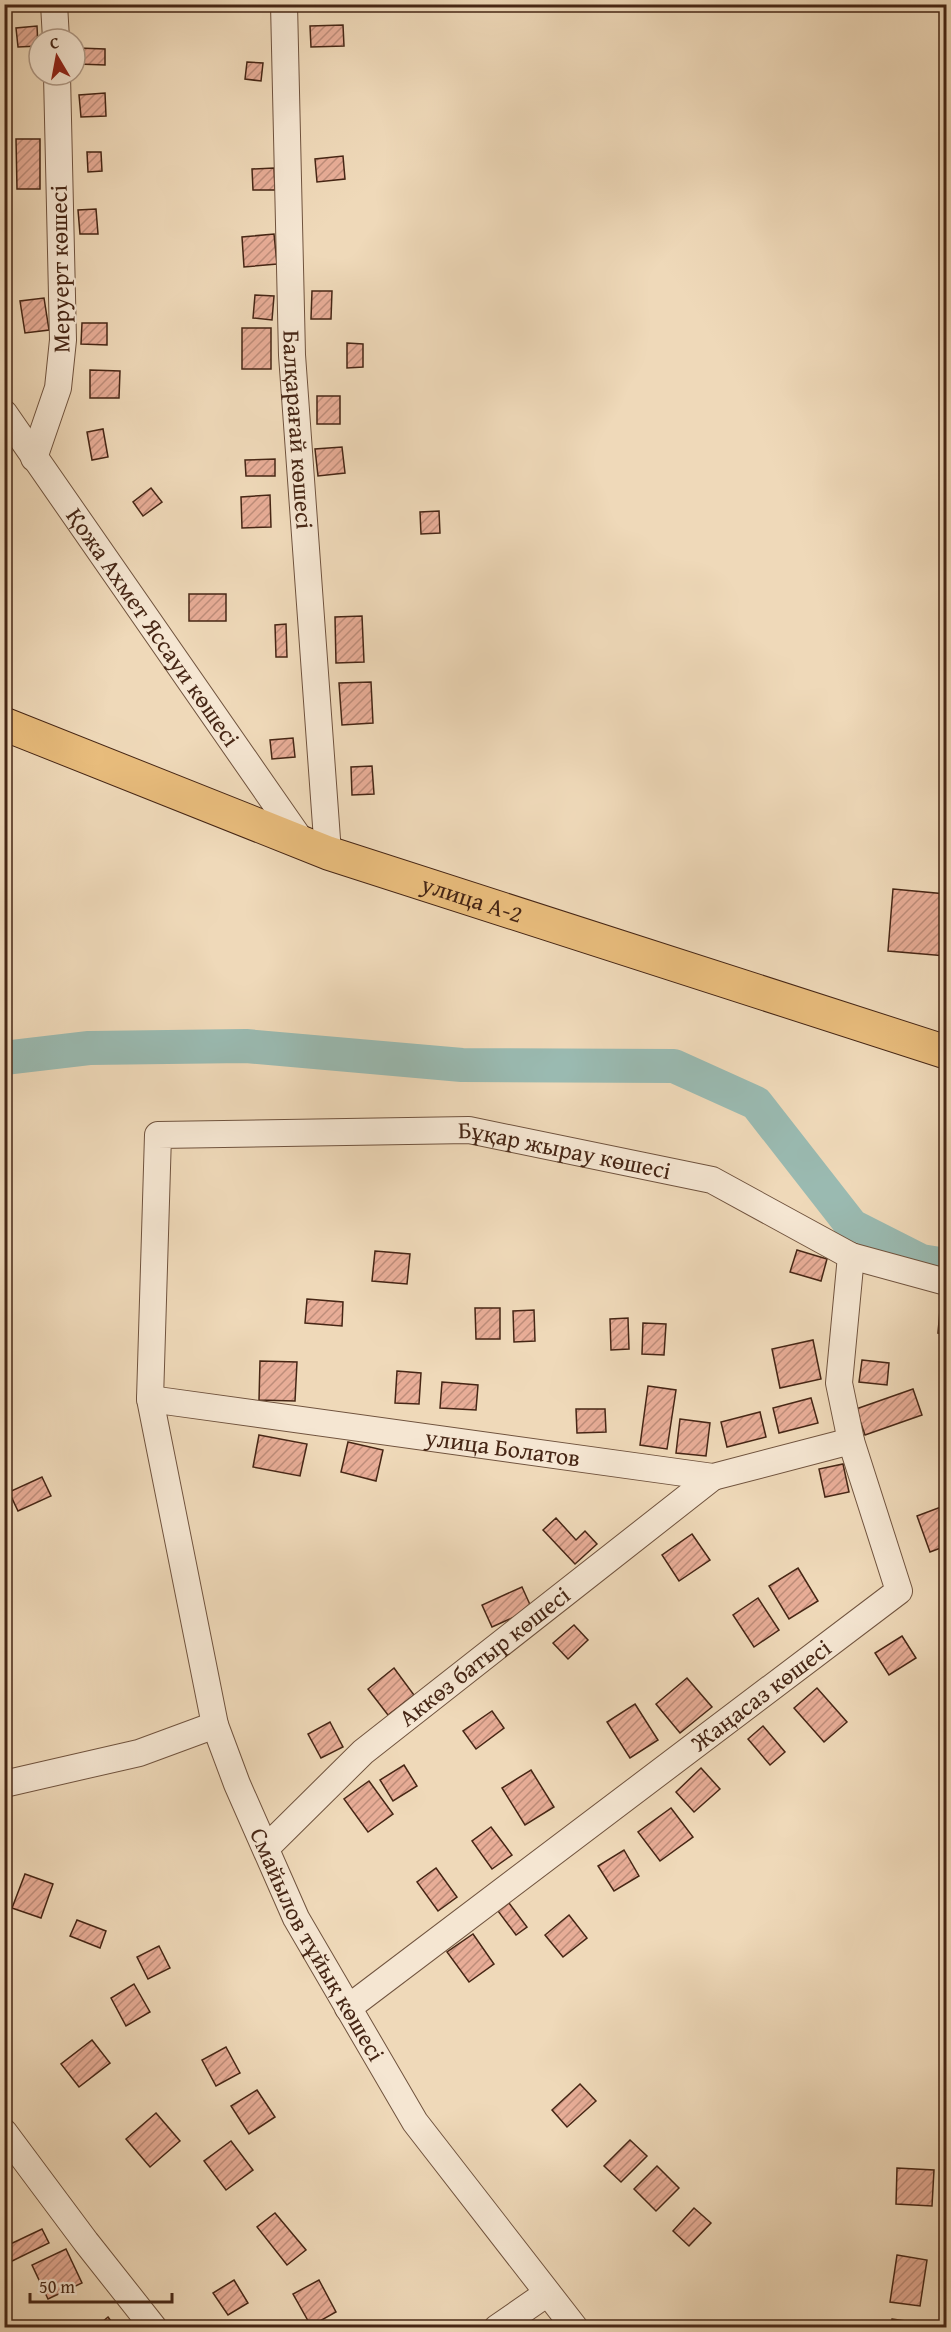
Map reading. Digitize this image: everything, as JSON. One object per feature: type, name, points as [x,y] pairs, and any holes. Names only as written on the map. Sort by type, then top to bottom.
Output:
[{"type":"main road","name":"улица А-2","points":[[4,723],[315,848],[946,1052]]},
{"type":"street","points":[[54,4],[55,27]]},
{"type":"street","name":"Балқарағай көшесі","points":[[284,4],[292,355],[315,848]]},
{"type":"street","name":"Меруерт көшесі","points":[[34,458],[58,388],[63,340],[57,87]]},
{"type":"street","name":"Қожа Ахмет Яссауи көшесі","points":[[4,413],[315,848]]},
{"type":"street","name":"Бұқар жырау көшесі","points":[[158,1135],[469,1130],[712,1180],[850,1256],[946,1282]]},
{"type":"street","name":"Смайылов тұйық көшесі","points":[[158,1135],[150,1399],[215,1725],[237,1784],[296,1917],[415,2122],[546,2294],[575,2328]]},
{"type":"street","name":"Жаңасаз көшесі","points":[[348,2008],[899,1591],[851,1441],[840,1383],[850,1256]]},
{"type":"street","name":"улица Болатов","points":[[150,1399],[713,1477],[851,1441]]},
{"type":"street","name":"Аккөз батыр көшесі","points":[[266,1848],[363,1752],[713,1477]]},
{"type":"street","points":[[4,1784],[139,1754],[215,1725]]},
{"type":"street","points":[[4,2132],[154,2328]]},
{"type":"street","points":[[497,2328],[546,2294]]},
{"type":"building","points":[[343,25],[344,46],[311,47],[310,26]]},
{"type":"building","points":[[37,26],[27,27],[27,47],[18,47],[16,28]]},
{"type":"building","points":[[87,48],[105,49],[105,65],[87,64]]},
{"type":"building","points":[[247,62],[263,63],[261,81],[245,79]]},
{"type":"building","points":[[105,93],[106,116],[81,117],[79,95]]},
{"type":"building","points":[[16,139],[40,139],[40,189],[17,189]]},
{"type":"building","points":[[87,152],[101,152],[102,171],[88,172]]},
{"type":"building","points":[[343,156],[345,179],[317,182],[315,159]]},
{"type":"building","points":[[274,168],[275,190],[253,190],[252,169]]},
{"type":"building","points":[[96,209],[98,234],[80,234],[78,210]]},
{"type":"building","points":[[274,234],[277,264],[244,267],[242,237]]},
{"type":"building","points":[[312,291],[332,291],[331,319],[311,319]]},
{"type":"building","points":[[255,295],[274,296],[272,320],[253,318]]},
{"type":"building","points":[[44,298],[49,330],[25,333],[20,301]]},
{"type":"building","points":[[82,323],[107,323],[107,345],[81,344]]},
{"type":"building","points":[[242,328],[271,328],[271,369],[242,369]]},
{"type":"building","points":[[347,343],[363,344],[363,367],[347,368]]},
{"type":"building","points":[[90,370],[120,371],[119,398],[90,398]]},
{"type":"building","points":[[317,396],[340,396],[340,424],[317,424]]},
{"type":"building","points":[[103,429],[108,457],[92,460],[87,432]]},
{"type":"building","points":[[342,447],[345,473],[318,476],[315,449]]},
{"type":"building","points":[[275,459],[275,476],[246,476],[245,460]]},
{"type":"building","points":[[151,488],[162,502],[143,516],[133,502]]},
{"type":"building","points":[[270,495],[271,527],[242,528],[241,497]]},
{"type":"building","points":[[439,511],[440,533],[421,534],[420,512]]},
{"type":"building","points":[[189,594],[226,594],[226,621],[189,621]]},
{"type":"building","points":[[362,616],[364,662],[336,663],[335,617]]},
{"type":"building","points":[[286,624],[287,657],[276,657],[275,625]]},
{"type":"building","points":[[371,682],[373,723],[342,725],[339,683]]},
{"type":"building","points":[[293,738],[295,757],[272,759],[270,740]]},
{"type":"building","points":[[372,766],[374,794],[352,795],[351,767]]},
{"type":"building","points":[[893,889],[946,894],[946,956],[888,951]]},
{"type":"building","points":[[797,1250],[827,1259],[821,1281],[790,1272]]},
{"type":"building","points":[[375,1251],[410,1254],[407,1284],[372,1281]]},
{"type":"building","points":[[307,1299],[343,1302],[342,1326],[305,1323]]},
{"type":"building","points":[[475,1308],[500,1308],[500,1339],[476,1339]]},
{"type":"building","points":[[534,1310],[535,1341],[514,1342],[513,1311]]},
{"type":"building","points":[[940,1310],[946,1311],[946,1334],[938,1333]]},
{"type":"building","points":[[628,1318],[629,1349],[611,1350],[610,1319]]},
{"type":"building","points":[[643,1323],[666,1324],[664,1355],[642,1354]]},
{"type":"building","points":[[813,1340],[821,1379],[780,1388],[772,1349]]},
{"type":"building","points":[[862,1360],[889,1363],[887,1385],[859,1382]]},
{"type":"building","points":[[260,1361],[297,1362],[295,1401],[259,1400]]},
{"type":"building","points":[[397,1371],[421,1373],[419,1404],[395,1403]]},
{"type":"building","points":[[442,1382],[478,1385],[476,1410],[440,1408]]},
{"type":"building","points":[[648,1386],[676,1390],[667,1449],[640,1445]]},
{"type":"building","points":[[913,1389],[922,1415],[865,1435],[856,1409]]},
{"type":"building","points":[[811,1398],[818,1423],[779,1433],[773,1408]]},
{"type":"building","points":[[576,1409],[605,1409],[606,1432],[577,1433]]},
{"type":"building","points":[[760,1412],[766,1437],[727,1447],[721,1422]]},
{"type":"building","points":[[680,1419],[710,1423],[706,1456],[676,1453]]},
{"type":"building","points":[[259,1435],[307,1444],[300,1476],[253,1467]]},
{"type":"building","points":[[348,1442],[383,1450],[376,1481],[341,1472]]},
{"type":"building","points":[[843,1464],[849,1492],[825,1497],[819,1469]]},
{"type":"building","points":[[42,1477],[51,1496],[18,1511],[9,1492]]},
{"type":"building","points":[[946,1505],[946,1546],[930,1552],[917,1516]]},
{"type":"building","points":[[556,1518],[576,1540],[585,1531],[597,1544],[575,1564],[543,1530]]},
{"type":"building","points":[[692,1534],[710,1560],[679,1581],[662,1555]]},
{"type":"building","points":[[798,1568],[818,1601],[789,1619],[769,1586]]},
{"type":"building","points":[[522,1587],[532,1609],[492,1627],[482,1605]]},
{"type":"building","points":[[758,1598],[779,1630],[754,1647],[733,1615]]},
{"type":"building","points":[[574,1625],[588,1640],[568,1659],[553,1643]]},
{"type":"building","points":[[902,1636],[916,1658],[889,1675],[875,1653]]},
{"type":"building","points":[[394,1668],[414,1695],[388,1715],[368,1689]]},
{"type":"building","points":[[687,1678],[712,1707],[680,1733],[656,1704]]},
{"type":"building","points":[[817,1688],[847,1722],[824,1742],[794,1708]]},
{"type":"building","points":[[635,1704],[658,1740],[630,1758],[607,1722]]},
{"type":"building","points":[[492,1711],[504,1728],[476,1749],[463,1731]]},
{"type":"building","points":[[330,1722],[343,1747],[321,1758],[308,1734]]},
{"type":"building","points":[[763,1726],[785,1752],[770,1765],[748,1739]]},
{"type":"building","points":[[404,1765],[417,1786],[393,1801],[380,1780]]},
{"type":"building","points":[[701,1768],[720,1789],[694,1812],[676,1792]]},
{"type":"building","points":[[531,1770],[554,1807],[525,1825],[502,1788]]},
{"type":"building","points":[[369,1781],[393,1814],[368,1832],[344,1799]]},
{"type":"building","points":[[671,1808],[693,1837],[660,1861],[638,1832]]},
{"type":"building","points":[[491,1827],[512,1855],[492,1869],[472,1841]]},
{"type":"building","points":[[624,1850],[639,1876],[614,1891],[598,1866]]},
{"type":"building","points":[[436,1868],[457,1897],[438,1911],[417,1882]]},
{"type":"building","points":[[25,1874],[53,1884],[41,1918],[12,1908]]},
{"type":"building","points":[[509,1903],[527,1927],[516,1935],[498,1911]]},
{"type":"building","points":[[569,1915],[587,1938],[563,1957],[545,1935]]},
{"type":"building","points":[[77,1920],[106,1931],[100,1948],[70,1936]]},
{"type":"building","points":[[473,1934],[494,1964],[469,1982],[447,1952]]},
{"type":"building","points":[[159,1946],[170,1968],[148,1979],[137,1957]]},
{"type":"building","points":[[134,1984],[150,2012],[126,2026],[111,1998]]},
{"type":"building","points":[[92,2040],[110,2063],[79,2087],[61,2064]]},
{"type":"building","points":[[226,2047],[240,2073],[216,2086],[202,2060]]},
{"type":"building","points":[[580,2084],[596,2101],[567,2127],[552,2110]]},
{"type":"building","points":[[257,2090],[275,2117],[249,2134],[231,2106]]},
{"type":"building","points":[[156,2113],[180,2141],[150,2167],[126,2139]]},
{"type":"building","points":[[630,2140],[647,2156],[621,2182],[604,2166]]},
{"type":"building","points":[[231,2141],[253,2170],[226,2190],[204,2161]]},
{"type":"building","points":[[657,2166],[679,2188],[656,2211],[634,2189]]},
{"type":"building","points":[[897,2168],[934,2170],[932,2206],[896,2204]]},
{"type":"building","points":[[694,2208],[711,2223],[689,2246],[673,2231]]},
{"type":"building","points":[[275,2213],[306,2250],[287,2265],[257,2227]]},
{"type":"building","points":[[42,2229],[49,2243],[4,2265],[4,2247]]},
{"type":"building","points":[[66,2249],[82,2283],[48,2299],[32,2265]]},
{"type":"building","points":[[897,2255],[927,2260],[920,2306],[890,2302]]},
{"type":"building","points":[[234,2280],[248,2303],[228,2315],[213,2293]]},
{"type":"building","points":[[319,2280],[336,2312],[311,2326],[293,2294]]},
{"type":"building","points":[[108,2317],[116,2328],[95,2328]]},
{"type":"building","points":[[892,2319],[919,2323],[919,2328],[890,2328]]},
{"type":"waterway","points":[[4,1058],[89,1048],[246,1046],[462,1065],[674,1066],[756,1103],[852,1226],[921,1261],[946,1265]]}]
